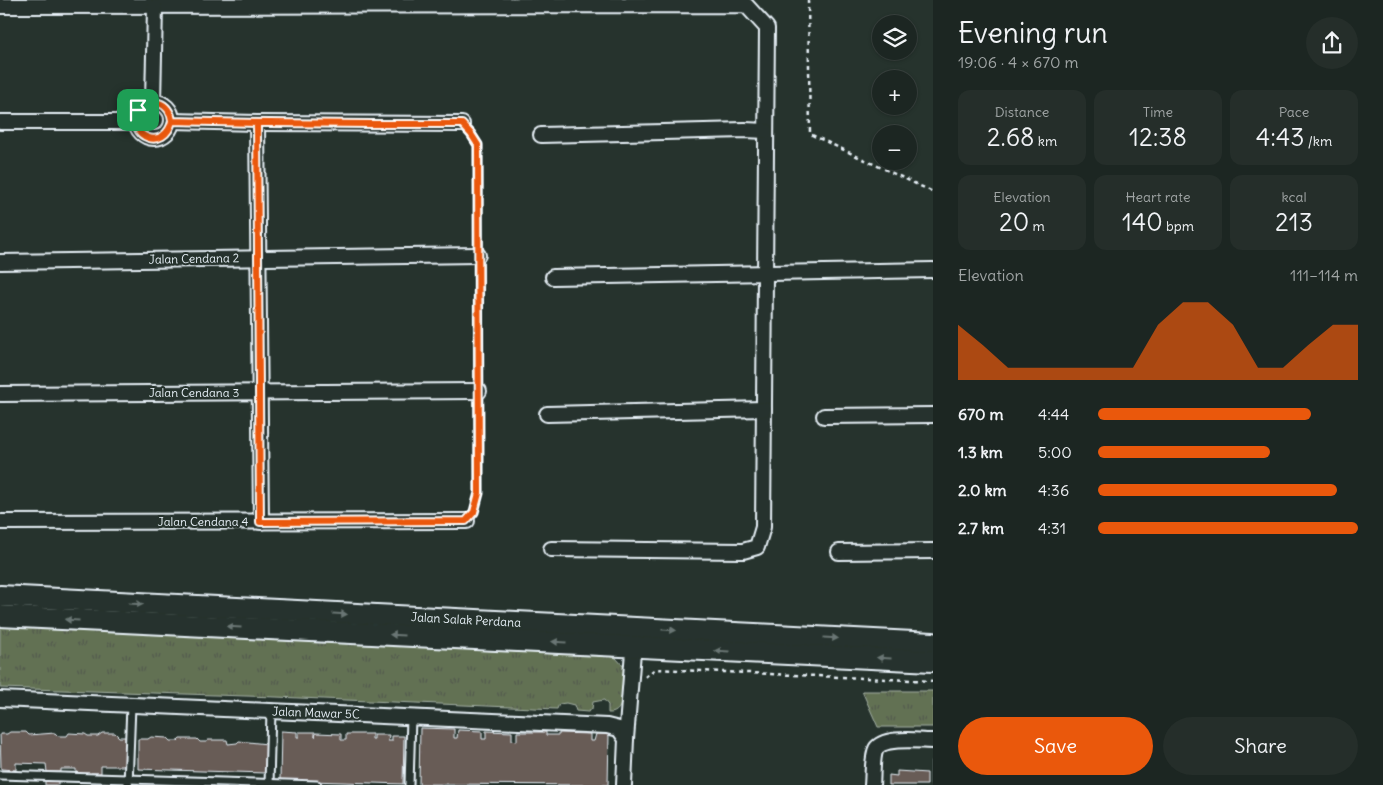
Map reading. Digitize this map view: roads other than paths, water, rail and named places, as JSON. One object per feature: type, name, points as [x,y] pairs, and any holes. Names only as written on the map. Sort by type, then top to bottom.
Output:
[{"type":"street","points":[[0,6],[746,5],[767,28],[762,527],[757,547],[743,551],[551,549]]},
{"type":"street","points":[[153,102],[154,7]]},
{"type":"street","points":[[153,102],[165,106],[169,110],[172,121],[168,132],[157,138],[145,137],[137,128],[135,122],[138,110],[147,103],[153,102]]},
{"type":"street","points":[[172,121],[462,124]]},
{"type":"street","points":[[0,122],[135,122]]},
{"type":"street","points":[[257,123],[260,522]]},
{"type":"street","points":[[541,136],[766,131]]},
{"type":"street","name":"Jalan Cendana 2","points":[[0,262],[478,256]]},
{"type":"street","points":[[553,277],[933,270]]},
{"type":"street","name":"Jalan Cendana 3","points":[[0,394],[479,391]]},
{"type":"street","points":[[547,414],[764,409]]},
{"type":"street","points":[[824,416],[933,414]]},
{"type":"street","name":"Jalan Cendana 4","points":[[0,522],[466,521]]},
{"type":"street","points":[[839,552],[933,551]]},
{"type":"street","name":"Jalan Salak Perdana","points":[[0,596],[291,612],[933,661]]},
{"type":"street","name":"Jalan Salak Perdana","points":[[0,616],[634,637],[933,643]]},
{"type":"street","points":[[624,785],[634,637]]},
{"type":"street","name":"Jalan Mawar 5C","points":[[0,699],[607,726],[619,729],[626,739]]},
{"type":"street","points":[[872,785],[875,750],[881,744],[892,740],[933,741]]},
{"type":"lane","points":[[462,124],[478,145],[479,493],[474,512],[466,521]]},
{"type":"lane","points":[[128,782],[131,705]]},
{"type":"lane","points":[[269,784],[272,711]]},
{"type":"lane","points":[[409,785],[411,717]]},
{"type":"lane","points":[[0,775],[128,782],[317,785]]}]
